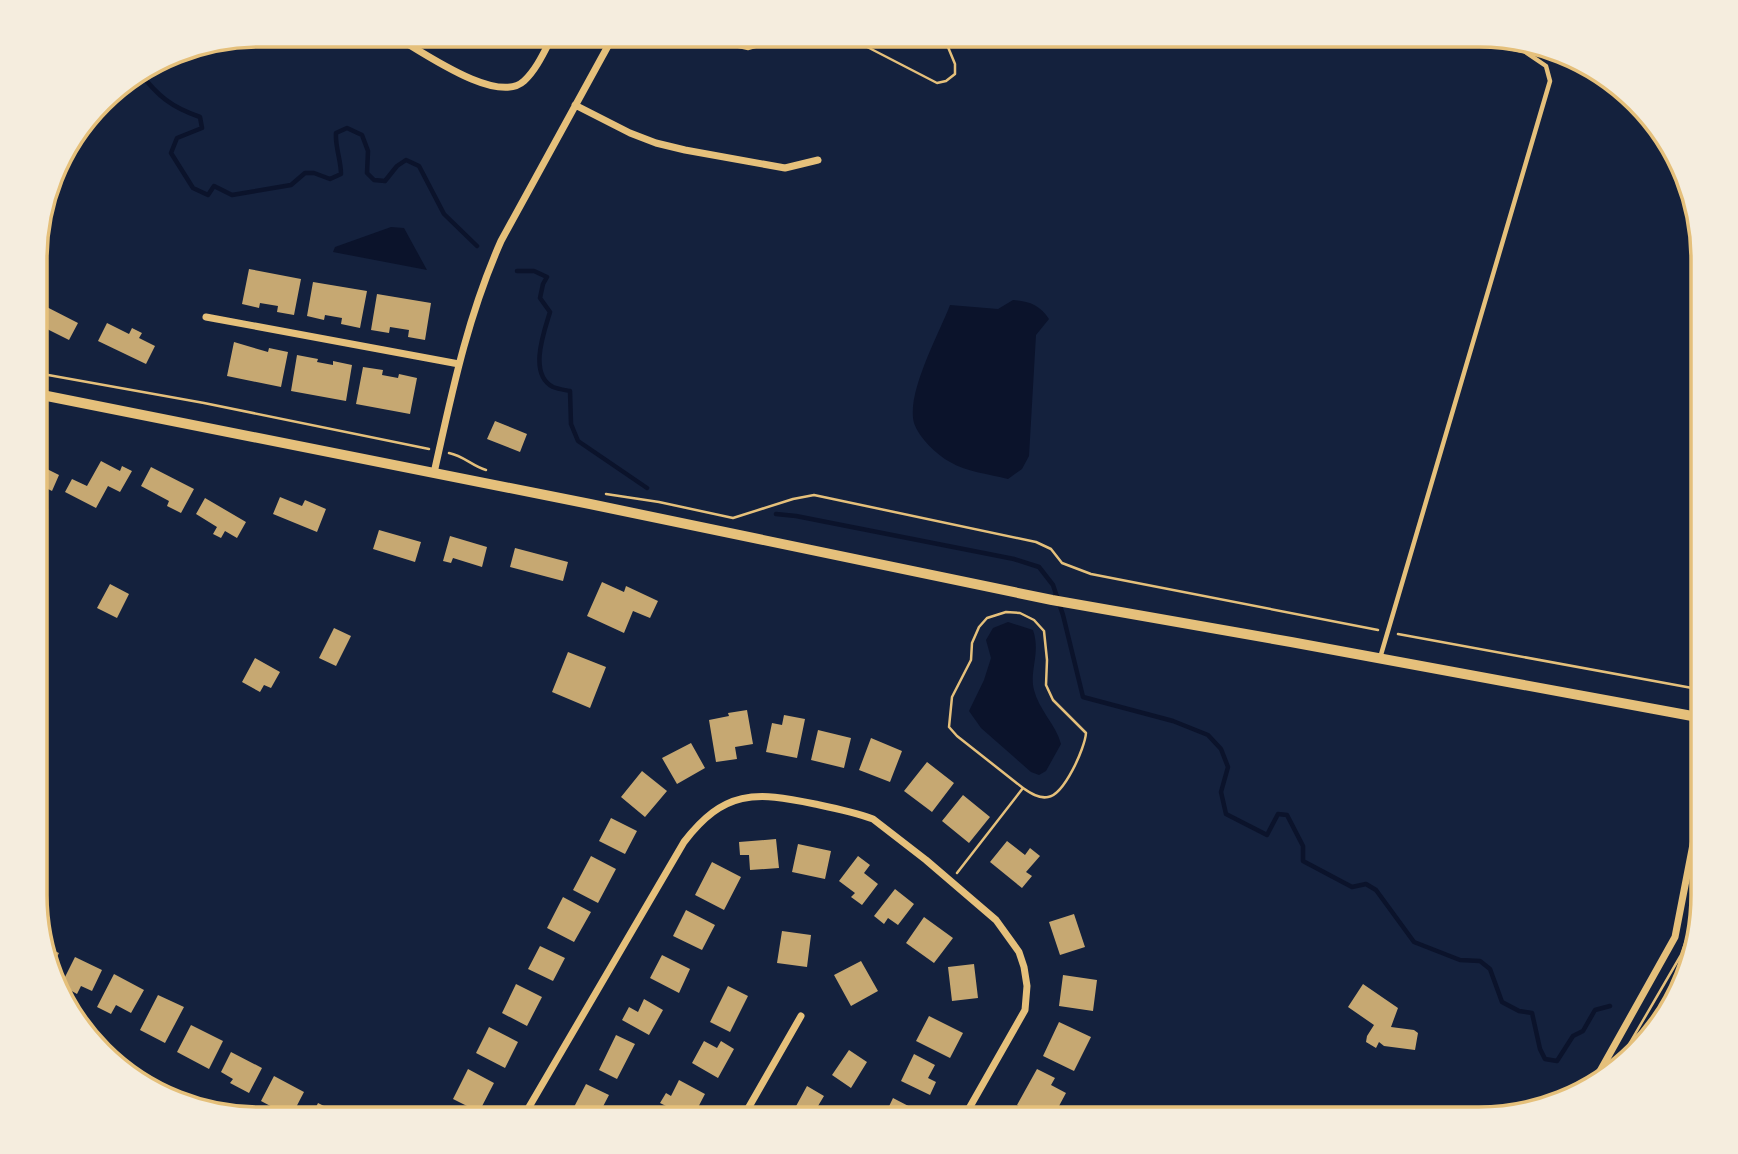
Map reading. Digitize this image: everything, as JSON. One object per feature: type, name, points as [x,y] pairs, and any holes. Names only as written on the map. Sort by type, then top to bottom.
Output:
[{"type":"street","points":[[415,47],[476,81],[511,88],[523,82],[546,47]]},
{"type":"street","points":[[434,473],[475,306],[501,241],[607,47]]},
{"type":"street","points":[[575,105],[630,133],[685,150],[786,168],[818,160]]},
{"type":"street","points":[[206,317],[459,365]]},
{"type":"street","points":[[47,396],[1065,603],[1690,716]]},
{"type":"street","points":[[529,1107],[684,842],[697,825],[717,808],[748,797],[775,795],[858,813],[873,819],[983,908],[1008,934],[1024,967],[1027,986],[1025,1010],[970,1106]]},
{"type":"street","points":[[1602,1067],[1675,937],[1690,860]]},
{"type":"street","points":[[749,1107],[801,1016]]},
{"type":"lane","points":[[1380,659],[1550,81],[1546,66],[1526,53]]},
{"type":"path","points":[[867,47],[937,83],[946,82],[955,74],[948,47]]},
{"type":"path","points":[[47,375],[204,403],[461,455],[472,466],[491,471]]},
{"type":"path","points":[[599,493],[659,502],[733,518],[814,495],[1036,542],[1051,549],[1062,563],[1091,574],[1690,688]]},
{"type":"path","points":[[1006,612],[1020,613],[1034,620],[1044,631],[1046,685],[1053,700],[1086,733],[1085,747],[1058,794],[1047,798],[1023,789],[949,727],[952,697],[971,660],[972,643],[979,626],[988,618],[1006,612]]},
{"type":"path","points":[[951,881],[1023,789]]},
{"type":"water","points":[[391,227],[404,228],[427,270],[333,252],[335,247]]},
{"type":"water","points":[[1013,300],[1034,305],[1049,319],[1036,335],[1029,456],[1022,469],[1008,479],[964,468],[945,459],[929,446],[920,434],[914,423],[913,411],[919,380],[950,305],[998,309]]},
{"type":"water","points":[[1008,622],[1033,630],[1036,646],[1034,690],[1061,744],[1046,771],[1039,775],[1031,772],[981,728],[969,711],[991,658],[986,640],[993,628]]},
{"type":"building","points":[[249,269],[301,279],[294,315],[277,312],[278,306],[260,303],[259,308],[242,304]]},
{"type":"building","points":[[313,282],[367,291],[360,328],[341,324],[342,318],[325,315],[324,320],[307,316]]},
{"type":"building","points":[[377,294],[431,303],[425,340],[408,337],[409,330],[390,327],[389,333],[371,330]]},
{"type":"building","points":[[47,307],[78,323],[69,340],[47,329]]},
{"type":"building","points":[[107,323],[129,334],[132,328],[142,333],[139,338],[155,346],[146,364],[98,341]]},
{"type":"building","points":[[234,342],[268,352],[269,348],[288,352],[281,387],[227,376]]},
{"type":"building","points":[[297,355],[333,365],[333,361],[352,365],[346,401],[291,391]]},
{"type":"building","points":[[363,367],[383,370],[382,375],[398,378],[399,374],[417,378],[410,414],[356,404]]},
{"type":"building","points":[[495,421],[527,434],[520,452],[487,439]]},
{"type":"building","points":[[101,461],[120,471],[122,466],[132,471],[120,492],[108,486],[96,508],[65,492],[72,479],[87,486]]},
{"type":"building","points":[[151,467],[194,489],[181,513],[167,506],[169,501],[141,486]]},
{"type":"building","points":[[47,469],[59,475],[52,491],[47,488]]},
{"type":"building","points":[[280,497],[302,506],[305,500],[326,509],[317,532],[273,514]]},
{"type":"building","points":[[205,498],[246,522],[237,538],[225,531],[221,538],[213,534],[217,527],[196,514]]},
{"type":"building","points":[[379,530],[421,542],[415,562],[373,549]]},
{"type":"building","points":[[450,536],[487,547],[482,567],[453,558],[451,563],[443,561]]},
{"type":"building","points":[[515,548],[568,562],[563,581],[510,567]]},
{"type":"building","points":[[602,582],[624,592],[626,586],[658,601],[650,618],[633,611],[624,633],[587,616]]},
{"type":"building","points":[[110,584],[129,594],[117,618],[97,608]]},
{"type":"building","points":[[334,628],[351,636],[336,666],[319,658]]},
{"type":"building","points":[[568,652],[606,667],[590,708],[552,692]]},
{"type":"building","points":[[255,658],[280,672],[271,688],[264,685],[260,692],[242,682]]},
{"type":"building","points":[[747,710],[753,744],[735,747],[737,759],[716,762],[709,720]]},
{"type":"building","points":[[784,715],[805,719],[797,758],[766,752],[772,723],[782,725]]},
{"type":"building","points":[[818,730],[851,738],[844,768],[811,760]]},
{"type":"building","points":[[871,738],[902,751],[890,782],[859,770]]},
{"type":"building","points":[[691,743],[705,768],[677,784],[662,758]]},
{"type":"building","points":[[927,762],[954,783],[932,812],[904,791]]},
{"type":"building","points":[[642,771],[667,791],[645,817],[621,797]]},
{"type":"building","points":[[963,795],[990,817],[969,843],[942,821]]},
{"type":"building","points":[[611,818],[637,831],[625,854],[599,841]]},
{"type":"building","points":[[776,839],[779,868],[750,870],[749,855],[740,855],[739,842]]},
{"type":"building","points":[[1007,841],[1025,855],[1030,848],[1040,856],[1026,872],[1032,876],[1022,888],[990,862]]},
{"type":"building","points":[[798,844],[831,851],[825,879],[792,872]]},
{"type":"building","points":[[591,856],[616,869],[598,903],[573,890]]},
{"type":"building","points":[[858,856],[870,865],[864,873],[878,884],[862,905],[851,897],[855,893],[839,881]]},
{"type":"building","points":[[712,862],[741,877],[724,910],[695,895]]},
{"type":"building","points":[[895,889],[914,904],[898,925],[888,918],[884,924],[874,916]]},
{"type":"building","points":[[563,897],[591,912],[574,942],[547,928]]},
{"type":"building","points":[[686,910],[715,925],[702,950],[673,936]]},
{"type":"building","points":[[1074,914],[1085,947],[1060,955],[1049,922]]},
{"type":"building","points":[[924,917],[953,938],[934,963],[906,943]]},
{"type":"building","points":[[782,931],[811,935],[807,967],[777,963]]},
{"type":"building","points":[[540,946],[565,958],[553,981],[528,969]]},
{"type":"building","points":[[662,955],[690,969],[679,993],[650,978]]},
{"type":"building","points":[[75,957],[102,970],[92,991],[81,986],[77,994],[69,990],[64,978]]},
{"type":"building","points":[[861,961],[878,991],[851,1006],[834,975]]},
{"type":"building","points":[[974,964],[978,998],[952,1001],[948,967]]},
{"type":"building","points":[[114,974],[144,990],[131,1013],[116,1005],[111,1014],[97,1007]]},
{"type":"building","points":[[1063,975],[1097,980],[1093,1011],[1059,1006]]},
{"type":"building","points":[[516,984],[542,997],[527,1026],[502,1013]]},
{"type":"building","points":[[1363,984],[1398,1008],[1391,1027],[1418,1033],[1415,1050],[1384,1046],[1379,1042],[1376,1048],[1366,1042],[1374,1025],[1348,1007]]},
{"type":"building","points":[[728,986],[748,996],[730,1032],[710,1022]]},
{"type":"building","points":[[158,995],[184,1007],[165,1043],[140,1030]]},
{"type":"building","points":[[644,999],[663,1010],[649,1035],[622,1020],[629,1007],[638,1012]]},
{"type":"building","points":[[929,1016],[963,1033],[950,1058],[916,1041]]},
{"type":"building","points":[[1059,1022],[1091,1037],[1074,1071],[1043,1056]]},
{"type":"building","points":[[191,1025],[223,1041],[209,1069],[177,1052]]},
{"type":"building","points":[[489,1027],[518,1042],[505,1068],[476,1053]]},
{"type":"building","points":[[616,1035],[635,1044],[617,1079],[599,1070]]},
{"type":"building","points":[[704,1041],[717,1048],[721,1041],[734,1049],[718,1078],[692,1063]]},
{"type":"building","points":[[849,1050],[867,1062],[851,1088],[832,1075]]},
{"type":"building","points":[[231,1052],[262,1068],[249,1093],[230,1083],[233,1079],[221,1072]]},
{"type":"building","points":[[914,1054],[935,1065],[928,1078],[936,1082],[930,1095],[901,1081]]},
{"type":"building","points":[[468,1069],[494,1083],[482,1107],[469,1107],[453,1099]]},
{"type":"building","points":[[1037,1069],[1055,1078],[1051,1085],[1066,1093],[1059,1106],[1017,1105]]},
{"type":"building","points":[[274,1076],[304,1092],[296,1107],[272,1107],[261,1101]]},
{"type":"building","points":[[679,1080],[705,1094],[698,1107],[667,1107],[660,1103],[666,1093],[671,1096]]},
{"type":"building","points":[[586,1084],[609,1095],[603,1107],[574,1107]]},
{"type":"building","points":[[807,1086],[824,1096],[819,1107],[796,1107]]},
{"type":"building","points":[[893,1098],[909,1106],[889,1106]]},
{"type":"waterway","points":[[146,80],[166,100],[200,117],[202,128],[177,138],[171,153],[193,188],[208,195],[214,186],[232,195],[291,185],[305,173],[314,173],[330,179],[341,174],[336,133],[347,128],[362,135],[368,151],[367,173],[374,180],[385,181],[397,166],[406,160],[419,166],[444,214],[477,246]]},
{"type":"waterway","points":[[517,271],[534,271],[547,277],[540,298],[550,312],[539,363],[545,381],[553,387],[570,391],[571,424],[578,441],[647,488]]},
{"type":"waterway","points":[[776,514],[1014,559],[1039,567],[1053,585],[1083,697],[1173,721],[1208,735],[1221,749],[1228,767],[1221,792],[1226,814],[1267,835],[1278,814],[1287,815],[1303,846],[1303,861],[1352,887],[1366,884],[1376,890],[1414,942],[1460,960],[1480,961],[1490,969],[1502,1002],[1519,1011],[1532,1013],[1545,1059],[1557,1061],[1573,1036],[1583,1031],[1595,1010],[1610,1006]]}]
